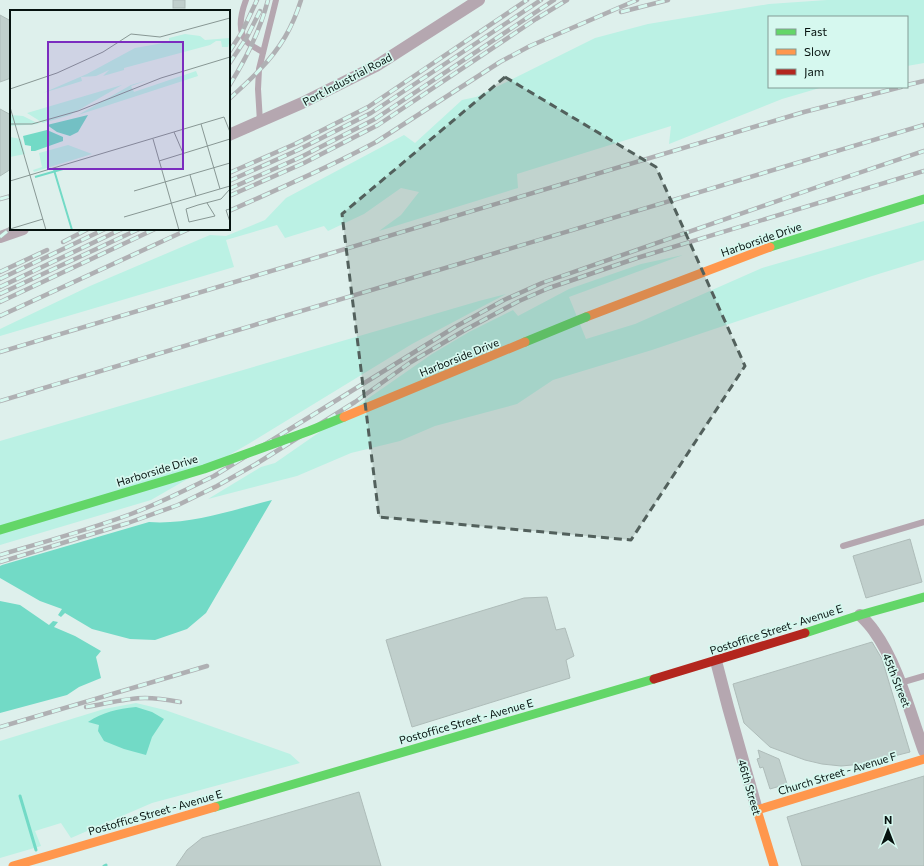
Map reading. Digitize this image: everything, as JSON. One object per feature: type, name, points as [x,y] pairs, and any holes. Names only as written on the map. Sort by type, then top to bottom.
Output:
[{"type":"street","name":"Port Industrial Road","points":[[230,135],[302,103],[376,66],[479,0]]},
{"type":"street","name":"Harborside Drive","points":[[0,530],[204,469],[309,431],[586,317],[771,247],[924,199]]},
{"type":"street","points":[[0,236],[20,230]]},
{"type":"street","name":"Postoffice Street - Avenue E","points":[[13,866],[716,661],[860,615],[924,597]]},
{"type":"street","name":"45th Street","points":[[860,615],[874,631],[887,652],[900,683],[924,751]]},
{"type":"street","name":"46th Street","points":[[716,661],[774,866]]},
{"type":"street","name":"Church Street - Avenue F","points":[[757,810],[924,759]]},
{"type":"lane","points":[[246,0],[241,21],[241,32],[249,44],[263,52]]},
{"type":"lane","points":[[260,122],[258,79],[276,0]]},
{"type":"lane","points":[[844,546],[924,522]]},
{"type":"lane","points":[[900,683],[924,676]]},
{"type":"highlighted area","points":[[505,77],[656,167],[745,366],[631,540],[379,517],[342,214]]},
{"type":"shaded area","points":[[827,0],[924,0],[924,63],[908,66],[908,16],[768,16],[768,88],[820,88],[782,99],[669,144],[671,126],[517,174],[518,188],[379,231],[401,215],[419,192],[401,188],[364,214],[328,231],[324,226],[285,238],[277,225],[226,240],[234,267],[0,336],[0,329],[90,286],[210,235],[226,236],[265,220],[286,198],[404,135],[415,143],[462,100],[476,97],[595,38],[648,24],[769,4]]},
{"type":"shaded area","points":[[924,221],[924,260],[652,350],[553,380],[517,404],[435,426],[400,441],[351,453],[297,476],[208,499],[261,467],[275,463],[432,354],[469,332],[513,310],[518,316],[569,289],[641,264],[683,255],[569,297],[586,339],[635,324],[762,268]]},
{"type":"shaded area","points":[[506,294],[412,344],[250,443],[151,500],[0,545],[0,441]]},
{"type":"shaded area","points":[[272,500],[206,613],[187,629],[155,640],[130,639],[92,629],[65,613],[61,617],[58,615],[62,609],[40,601],[0,578],[0,566],[2,565],[149,522],[196,519]]},
{"type":"shaded area","points":[[0,601],[20,605],[49,625],[53,621],[58,622],[54,627],[75,636],[101,651],[96,657],[101,678],[79,687],[67,695],[0,713]]},
{"type":"shaded area","points":[[136,703],[165,710],[290,754],[300,763],[152,803],[71,838],[61,823],[35,831],[41,846],[0,858],[0,741],[104,709]]},
{"type":"shaded area","points":[[136,707],[152,712],[164,719],[152,737],[146,755],[124,749],[104,741],[98,731],[99,725],[88,722],[110,712]]},
{"type":"building","points":[[173,0],[185,0],[185,8],[173,8]]},
{"type":"building","points":[[0,15],[10,20],[10,78],[0,82]]},
{"type":"building","points":[[0,109],[10,114],[10,170],[0,176]]},
{"type":"building","points":[[910,539],[922,582],[866,598],[853,556]]},
{"type":"building","points":[[547,597],[556,630],[565,628],[574,656],[566,660],[570,678],[412,727],[386,640],[524,598]]},
{"type":"building","points":[[872,642],[882,659],[910,752],[863,764],[841,766],[822,764],[805,760],[770,747],[744,723],[733,684]]},
{"type":"building","points":[[758,750],[779,759],[787,784],[770,789],[763,767],[760,768],[757,759],[760,758]]},
{"type":"building","points":[[924,776],[924,866],[802,866],[787,817]]},
{"type":"building","points":[[359,792],[381,866],[176,866],[187,850],[202,838]]},
{"type":"waterway","points":[[20,796],[36,850]]},
{"type":"railway","points":[[230,50],[242,32],[257,0]]},
{"type":"railway","points":[[230,84],[252,44],[261,23],[268,0]]},
{"type":"railway","points":[[230,98],[259,70],[279,46],[292,23],[301,0]]},
{"type":"railway","points":[[230,173],[295,144],[368,107],[527,0]]},
{"type":"railway","points":[[230,181],[298,150],[371,113],[541,0]]},
{"type":"railway","points":[[230,189],[301,157],[375,119],[554,0]]},
{"type":"railway","points":[[230,196],[304,163],[378,125],[536,19],[567,0]]},
{"type":"railway","points":[[230,211],[358,152],[500,62],[530,46],[637,0]]},
{"type":"railway","points":[[621,12],[668,0]]},
{"type":"railway","points":[[230,62],[247,37],[260,11]]},
{"type":"railway","points":[[908,85],[924,81]]},
{"type":"railway","points":[[0,352],[804,112],[897,88]]},
{"type":"railway","points":[[0,401],[924,125]]},
{"type":"railway","points":[[0,555],[115,520],[163,501],[214,476],[455,327],[504,300],[542,283],[924,151]]},
{"type":"railway","points":[[0,562],[128,523],[178,505],[217,486],[256,464],[355,402],[411,362],[465,330],[519,301],[549,288],[637,258],[924,171]]},
{"type":"railway","points":[[0,199],[10,196]]},
{"type":"railway","points":[[0,237],[10,229]]},
{"type":"railway","points":[[63,242],[86,230]]},
{"type":"railway","points":[[0,279],[103,230]]},
{"type":"railway","points":[[0,287],[120,230]]},
{"type":"railway","points":[[0,294],[137,230]]},
{"type":"railway","points":[[0,302],[153,230]]},
{"type":"railway","points":[[0,316],[187,230]]},
{"type":"railway","points":[[0,272],[47,250]]},
{"type":"railway","points":[[0,727],[207,666]]},
{"type":"railway","points":[[86,707],[138,698],[180,702]]},
{"type":"traffic: fast","points":[[770,247],[924,199]]},
{"type":"traffic: fast","points":[[525,342],[586,317]]},
{"type":"traffic: fast","points":[[0,530],[204,469],[344,417]]},
{"type":"traffic: fast","points":[[805,633],[860,615],[924,597]]},
{"type":"traffic: fast","points":[[215,807],[654,679]]},
{"type":"traffic: slow","points":[[586,317],[770,247]]},
{"type":"traffic: slow","points":[[344,417],[525,342]]},
{"type":"traffic: slow","points":[[774,866],[757,810],[924,759]]},
{"type":"traffic: slow","points":[[13,866],[215,807]]},
{"type":"traffic: jam","points":[[654,679],[805,633]]}]
